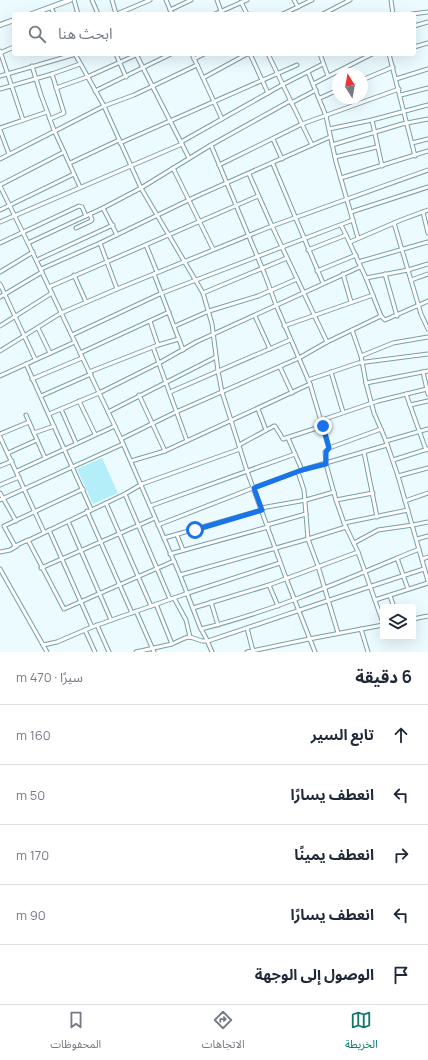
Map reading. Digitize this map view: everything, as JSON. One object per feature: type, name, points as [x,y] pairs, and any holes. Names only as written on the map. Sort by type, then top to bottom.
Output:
[{"type":"street","points":[[37,12],[70,0]]},
{"type":"street","points":[[74,0],[77,12]]},
{"type":"street","points":[[92,0],[97,12]]},
{"type":"street","points":[[112,0],[116,12]]},
{"type":"street","points":[[122,12],[150,0]]},
{"type":"street","points":[[166,0],[170,10],[191,0]]},
{"type":"street","points":[[217,0],[222,12]]},
{"type":"street","points":[[224,12],[247,0]]},
{"type":"street","points":[[294,0],[298,7]]},
{"type":"street","points":[[287,12],[312,0]]},
{"type":"street","points":[[327,12],[350,0]]},
{"type":"street","points":[[391,0],[393,12]]},
{"type":"street","points":[[241,2],[246,12]]},
{"type":"street","points":[[51,7],[53,12]]},
{"type":"street","points":[[416,14],[428,12]]},
{"type":"street","points":[[0,25],[12,21]]},
{"type":"street","points":[[416,25],[428,22]]},
{"type":"street","points":[[416,46],[428,43]]},
{"type":"street","points":[[12,49],[0,52],[23,120]]},
{"type":"street","points":[[0,76],[68,56]]},
{"type":"street","points":[[76,56],[104,106],[141,188],[203,293],[209,311],[214,335],[222,392],[247,471],[298,612],[315,652]]},
{"type":"street","points":[[117,56],[126,77]]},
{"type":"street","points":[[56,88],[87,77],[134,56]]},
{"type":"street","points":[[137,56],[189,158]]},
{"type":"street","points":[[95,91],[167,56]]},
{"type":"street","points":[[193,56],[222,119]]},
{"type":"street","points":[[194,59],[200,56]]},
{"type":"street","points":[[203,78],[243,56]]},
{"type":"street","points":[[248,56],[268,93]]},
{"type":"street","points":[[269,56],[312,145]]},
{"type":"street","points":[[321,56],[328,76]]},
{"type":"street","points":[[313,84],[368,56]]},
{"type":"street","points":[[390,56],[415,156]]},
{"type":"street","points":[[0,89],[80,64]]},
{"type":"street","points":[[0,222],[181,143],[282,85],[323,64]]},
{"type":"street","points":[[0,159],[54,130],[104,106],[134,95],[196,65]]},
{"type":"street","points":[[70,163],[170,122],[297,65]]},
{"type":"street","points":[[32,66],[50,120],[80,187]]},
{"type":"street","points":[[368,78],[393,68]]},
{"type":"street","points":[[396,79],[428,69]]},
{"type":"street","points":[[308,72],[320,98],[326,116],[335,157],[358,238]]},
{"type":"street","points":[[50,120],[64,113],[52,74]]},
{"type":"street","points":[[401,95],[428,88]]},
{"type":"street","points":[[219,165],[302,124],[399,89]]},
{"type":"street","points":[[28,243],[104,208],[141,188],[211,145],[316,90]]},
{"type":"street","points":[[320,98],[332,93]]},
{"type":"street","points":[[329,129],[372,120],[428,105]]},
{"type":"street","points":[[9,154],[0,129],[47,112]]},
{"type":"street","points":[[332,145],[407,123],[428,119]]},
{"type":"street","points":[[372,120],[382,166]]},
{"type":"street","points":[[0,297],[42,271],[189,200],[273,164],[330,137]]},
{"type":"street","points":[[412,143],[428,138]]},
{"type":"street","points":[[273,139],[282,159]]},
{"type":"street","points":[[211,145],[262,268],[284,326],[310,384],[322,420],[329,448]]},
{"type":"street","points":[[335,157],[377,147]]},
{"type":"street","points":[[64,152],[0,185],[142,484],[170,554],[188,593],[201,629],[212,652]]},
{"type":"street","points":[[341,178],[428,152]]},
{"type":"street","points":[[273,164],[323,283]]},
{"type":"street","points":[[173,168],[213,249]]},
{"type":"street","points":[[0,351],[61,313],[86,302],[248,235],[428,170]]},
{"type":"street","points":[[0,210],[74,174]]},
{"type":"street","points":[[249,174],[327,342]]},
{"type":"street","points":[[351,212],[428,187]]},
{"type":"street","points":[[49,287],[258,196]]},
{"type":"street","points":[[0,243],[79,206],[82,208],[86,216]]},
{"type":"street","points":[[104,208],[117,235]]},
{"type":"street","points":[[350,242],[428,210]]},
{"type":"street","points":[[423,212],[428,233]]},
{"type":"street","points":[[76,228],[92,220],[90,214]]},
{"type":"street","points":[[72,335],[162,293],[353,220]]},
{"type":"street","points":[[394,223],[421,314],[428,329]]},
{"type":"street","points":[[36,260],[112,225]]},
{"type":"street","points":[[341,225],[356,255],[381,316],[385,320],[428,301]]},
{"type":"street","points":[[308,250],[346,235]]},
{"type":"street","points":[[358,262],[428,242]]},
{"type":"street","points":[[100,243],[117,289]]},
{"type":"street","points":[[146,245],[183,350]]},
{"type":"street","points":[[0,272],[33,252]]},
{"type":"street","points":[[317,271],[356,255]]},
{"type":"street","points":[[203,293],[287,258]]},
{"type":"street","points":[[366,278],[408,270],[428,264]]},
{"type":"street","points":[[49,414],[99,393],[183,350],[303,292],[360,267]]},
{"type":"street","points":[[343,274],[351,302]]},
{"type":"street","points":[[386,274],[397,316]]},
{"type":"street","points":[[411,280],[428,274]]},
{"type":"street","points":[[74,275],[86,302]]},
{"type":"street","points":[[175,326],[209,311],[253,298],[297,279]]},
{"type":"street","points":[[0,284],[35,359]]},
{"type":"street","points":[[0,326],[52,293]]},
{"type":"street","points":[[284,326],[373,295]]},
{"type":"street","points":[[80,353],[170,312]]},
{"type":"street","points":[[255,316],[270,349]]},
{"type":"street","points":[[121,439],[176,412],[280,367],[381,316]]},
{"type":"street","points":[[150,321],[158,345]]},
{"type":"street","points":[[38,328],[50,353]]},
{"type":"street","points":[[352,330],[361,356],[361,362],[371,403],[393,460],[413,525],[428,582],[375,600]]},
{"type":"street","points":[[361,356],[393,343],[428,338]]},
{"type":"street","points":[[40,396],[90,373],[153,347],[179,339]]},
{"type":"street","points":[[170,392],[290,340]]},
{"type":"street","points":[[0,376],[75,342]]},
{"type":"street","points":[[153,347],[187,441]]},
{"type":"street","points":[[308,380],[361,362],[428,354]]},
{"type":"street","points":[[108,412],[216,357]]},
{"type":"street","points":[[32,379],[82,358]]},
{"type":"street","points":[[26,364],[92,509]]},
{"type":"street","points":[[280,367],[292,393]]},
{"type":"street","points":[[366,382],[428,371]]},
{"type":"street","points":[[331,372],[343,412]]},
{"type":"street","points":[[423,372],[428,394]]},
{"type":"street","points":[[131,461],[165,451],[310,384]]},
{"type":"street","points":[[322,420],[371,403],[427,389]]},
{"type":"street","points":[[393,460],[427,450],[406,394]]},
{"type":"street","points":[[140,395],[165,451]]},
{"type":"street","points":[[79,401],[95,434]]},
{"type":"street","points":[[410,405],[428,401]]},
{"type":"street","points":[[61,409],[76,443]]},
{"type":"street","points":[[258,409],[266,430]]},
{"type":"street","points":[[26,415],[45,458]]},
{"type":"street","points":[[0,434],[29,422]]},
{"type":"street","points":[[34,433],[54,426]]},
{"type":"street","points":[[16,471],[115,426]]},
{"type":"street","points":[[239,445],[275,426],[282,439],[323,426]]},
{"type":"street","points":[[380,615],[358,552],[345,525],[336,500],[326,464],[326,452],[329,448],[381,428]]},
{"type":"street","points":[[386,441],[428,429]]},
{"type":"street","points":[[0,437],[20,477],[44,532]]},
{"type":"street","points":[[288,438],[300,471],[306,500],[308,539],[318,566],[338,633]]},
{"type":"street","points":[[8,453],[37,440]]},
{"type":"street","points":[[1,499],[123,444]]},
{"type":"street","points":[[158,525],[300,471],[387,445]]},
{"type":"street","points":[[83,489],[4,526],[15,546],[126,494],[142,484],[240,449]]},
{"type":"street","points":[[364,452],[377,517]]},
{"type":"street","points":[[150,506],[295,454]]},
{"type":"street","points":[[0,466],[12,461]]},
{"type":"street","points":[[398,476],[428,468]]},
{"type":"street","points":[[0,485],[20,477]]},
{"type":"street","points":[[164,538],[262,509],[306,500],[334,492]]},
{"type":"street","points":[[0,493],[1,499],[16,521]]},
{"type":"street","points":[[336,500],[373,493]]},
{"type":"street","points":[[405,501],[428,493]]},
{"type":"street","points":[[126,494],[157,568],[172,598],[186,620],[190,637]]},
{"type":"street","points":[[106,503],[151,606]]},
{"type":"street","points":[[180,575],[308,539],[345,525],[408,510]]},
{"type":"street","points":[[87,511],[118,585],[132,613]]},
{"type":"street","points":[[170,554],[306,514]]},
{"type":"street","points":[[41,568],[155,518]]},
{"type":"street","points":[[68,521],[111,620]]},
{"type":"street","points":[[354,543],[378,530],[428,522]]},
{"type":"street","points":[[49,530],[92,627]]},
{"type":"street","points":[[178,535],[183,550]]},
{"type":"street","points":[[417,540],[428,536]]},
{"type":"street","points":[[0,552],[10,550],[28,540]]},
{"type":"street","points":[[28,540],[41,568],[64,609],[174,561]]},
{"type":"street","points":[[201,629],[278,606],[419,549]]},
{"type":"street","points":[[194,608],[269,584],[358,552]]},
{"type":"street","points":[[422,559],[428,557]]},
{"type":"street","points":[[397,558],[408,589]]},
{"type":"street","points":[[43,645],[57,642],[97,625],[172,598],[280,563]]},
{"type":"street","points":[[0,569],[47,652]]},
{"type":"street","points":[[136,652],[153,650],[190,637],[204,642],[208,641],[424,569]]},
{"type":"street","points":[[269,584],[278,606]]},
{"type":"street","points":[[390,596],[393,604]]},
{"type":"street","points":[[211,602],[218,624]]},
{"type":"street","points":[[156,604],[172,644]]},
{"type":"street","points":[[136,611],[153,650]]},
{"type":"street","points":[[416,618],[428,616]]},
{"type":"street","points":[[97,625],[109,652]]},
{"type":"street","points":[[247,652],[261,651],[309,639],[380,625]]},
{"type":"street","points":[[247,628],[253,651]]},
{"type":"street","points":[[362,629],[368,652]]},
{"type":"street","points":[[85,630],[95,652]]},
{"type":"shaded area","points":[[102,458],[118,493],[93,504],[77,469]]},
{"type":"route","points":[[195,530],[262,510],[254,488],[302,470],[326,464],[325,454],[326,450],[329,448],[323,426]]}]
